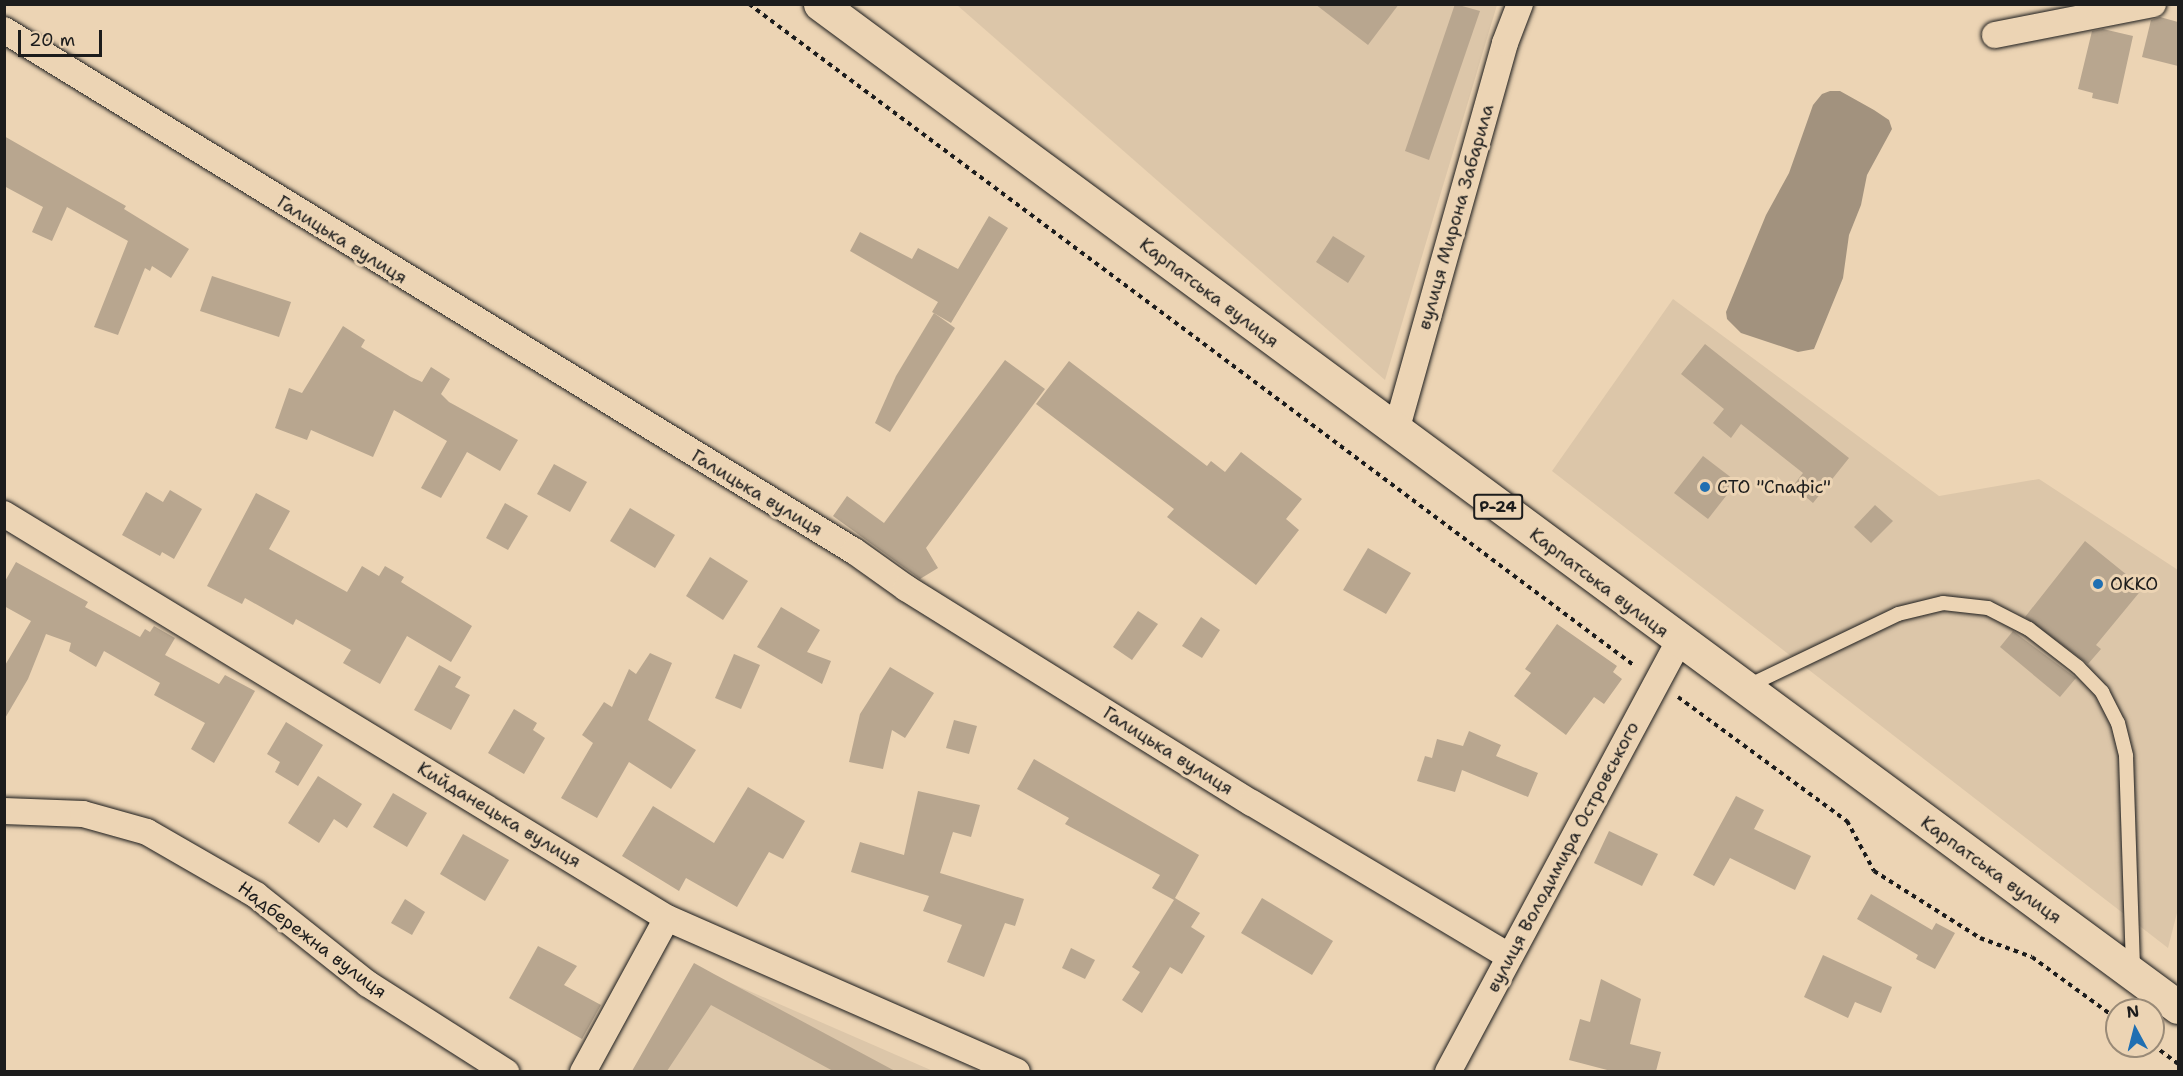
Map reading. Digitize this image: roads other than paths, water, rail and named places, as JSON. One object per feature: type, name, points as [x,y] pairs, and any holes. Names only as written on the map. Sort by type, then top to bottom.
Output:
[{"type":"main road","name":"Карпатська вулиця","points":[[820,4],[1679,642],[2178,1007]]},
{"type":"street","name":"вулиця Мирона Забарила","points":[[1396,431],[1505,43],[1520,4]]},
{"type":"street","points":[[1995,35],[2153,4]]},
{"type":"street","name":"Галицька вулиця","points":[[4,30],[855,551],[906,588],[1252,803],[1509,956]]},
{"type":"street","name":"Кийданецька вулиця","points":[[4,514],[667,918],[1006,1066]]},
{"type":"street","name":"вулиця Володимира Островського","points":[[1448,1071],[1679,642]]},
{"type":"street","name":"Надбережна вулиця","points":[[4,811],[83,814],[147,832],[256,895],[368,984],[506,1071]]},
{"type":"street","points":[[583,1071],[667,918]]},
{"type":"street","points":[[968,1071],[1006,1066]]},
{"type":"lane","points":[[1743,689],[1898,614],[1943,603],[1989,608],[2029,629],[2094,684],[2118,723],[2126,756],[2133,974]]},
{"type":"place","name":"СТО \"Спафіс\"","points":[[1705,487]]},
{"type":"place","name":"ОККО","points":[[2098,584]]}]
